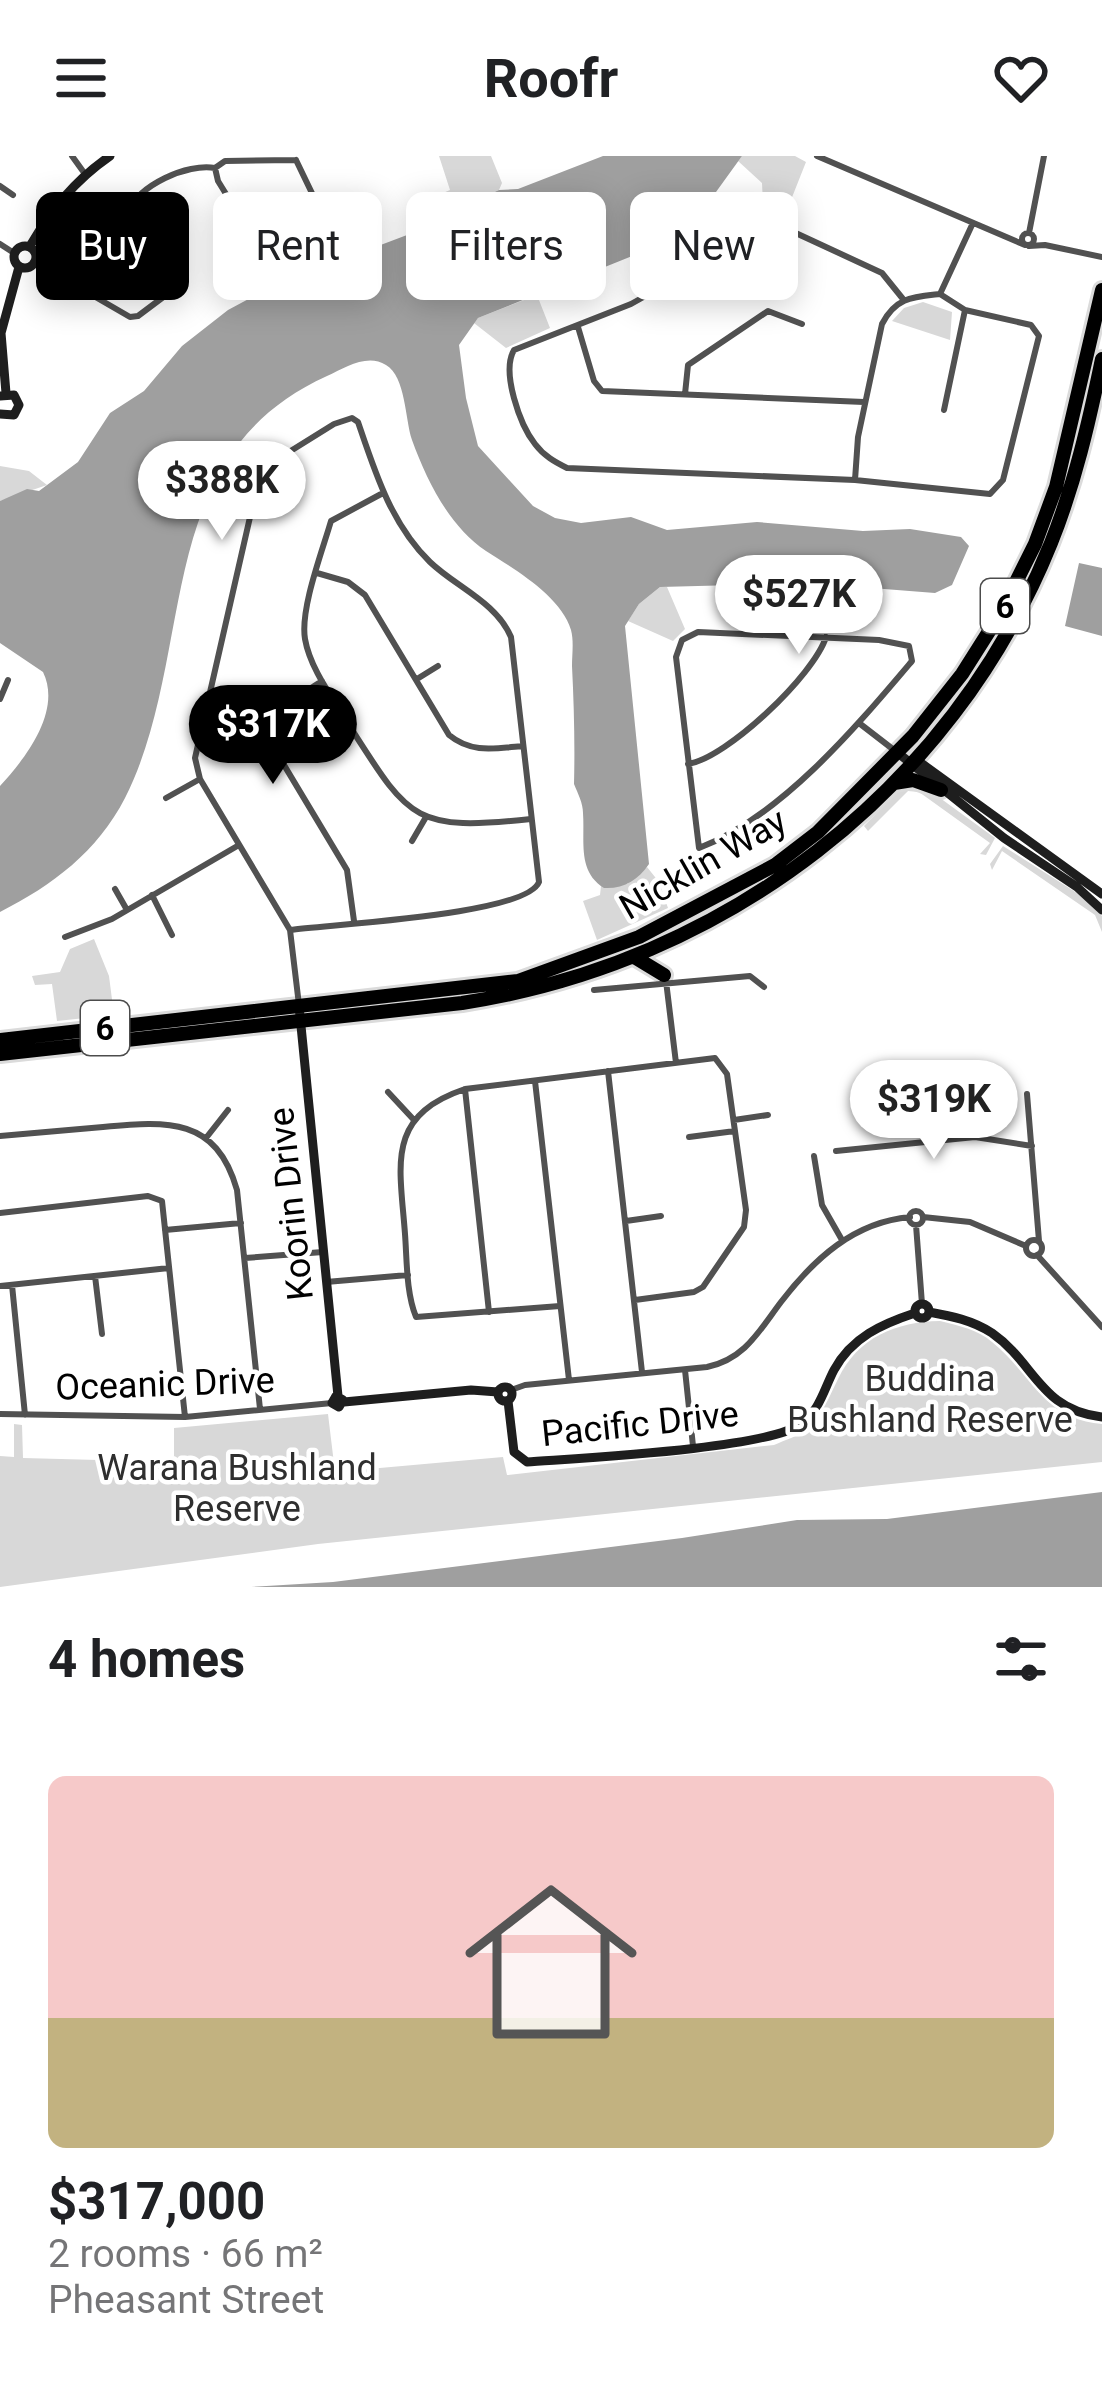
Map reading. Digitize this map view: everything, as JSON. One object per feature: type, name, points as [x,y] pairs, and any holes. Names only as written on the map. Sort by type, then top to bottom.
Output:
[{"type":"highway","name":"Nicklin Way","points":[[0,1054],[518,980],[647,933],[742,885],[790,854],[898,753],[975,655],[1024,568],[1064,461],[1102,290]]},
{"type":"highway","name":"Nicklin Way","points":[[0,1040],[513,994],[636,958],[731,912],[846,829],[913,762],[983,672],[1035,579],[1069,494],[1102,359]]},
{"type":"highway","points":[[894,783],[913,780],[940,790]]},
{"type":"highway","points":[[636,958],[666,980]]},
{"type":"street","points":[[72,156],[85,174]]},
{"type":"street","points":[[29,246],[52,210],[85,174],[110,156]]},
{"type":"street","points":[[817,156],[973,225],[1102,257]]},
{"type":"street","points":[[1028,240],[1044,156]]},
{"type":"street","points":[[145,192],[201,166],[215,168],[225,160],[297,158],[312,192]]},
{"type":"street","points":[[215,168],[225,192]]},
{"type":"street","points":[[0,186],[13,195]]},
{"type":"street","points":[[855,480],[864,402],[888,312],[903,299],[940,294],[965,310],[1031,325],[1039,336],[1027,395],[1000,486],[985,494],[855,480],[581,471],[553,461],[526,430],[509,357],[514,350],[632,304],[690,272],[757,215],[882,273],[903,299]]},
{"type":"street","points":[[940,294],[973,225]]},
{"type":"street","points":[[0,244],[14,253],[19,266],[1,333],[3,394],[17,397],[19,409],[14,415],[1,415]]},
{"type":"street","points":[[14,253],[22,245],[35,251],[35,262],[26,268],[19,266]]},
{"type":"street","points":[[101,300],[134,318],[159,300]]},
{"type":"street","points":[[944,410],[965,310]]},
{"type":"street","points":[[685,394],[688,364],[761,314],[775,312],[802,324]]},
{"type":"street","points":[[578,327],[594,381],[602,392],[864,402]]},
{"type":"street","points":[[290,930],[485,910],[532,894],[539,882],[507,627],[429,561],[397,520],[358,422],[352,418],[289,452],[253,504],[222,658],[195,758],[200,779],[290,930],[300,1014]]},
{"type":"street","points":[[383,493],[331,521],[305,640],[322,681],[394,794],[426,817],[469,826],[531,819]]},
{"type":"street","points":[[316,573],[348,582],[364,595],[449,736],[475,749],[523,746]]},
{"type":"street","points":[[698,632],[826,637],[909,646],[912,661],[859,723],[761,811],[700,848],[676,657],[682,640],[698,632]]},
{"type":"street","points":[[688,764],[704,762],[766,712],[821,653],[826,637]]},
{"type":"street","points":[[417,679],[438,666]]},
{"type":"street","points":[[0,699],[8,680]]},
{"type":"street","points":[[322,681],[294,699],[275,735],[278,755],[346,870],[354,921]]},
{"type":"street","points":[[859,723],[1102,894]]},
{"type":"street","points":[[913,762],[940,790],[1077,886],[1102,910]]},
{"type":"street","points":[[166,798],[200,779]]},
{"type":"street","points":[[412,841],[426,817]]},
{"type":"street","points":[[64,937],[127,910],[239,844]]},
{"type":"street","points":[[115,889],[127,910]]},
{"type":"street","points":[[152,896],[172,934]]},
{"type":"street","points":[[647,933],[666,980],[676,1063]]},
{"type":"street","points":[[594,990],[750,976],[764,987]]},
{"type":"street","name":"Koorin Drive","points":[[300,1014],[338,1400]]},
{"type":"street","points":[[560,1306],[416,1317],[408,1275],[399,1151],[415,1120],[434,1100],[465,1089],[707,1058],[720,1062],[727,1074],[734,1120],[744,1227],[703,1286],[694,1292],[635,1300]]},
{"type":"street","points":[[608,1072],[642,1373]]},
{"type":"street","points":[[536,1081],[569,1380]]},
{"type":"street","points":[[465,1089],[489,1312]]},
{"type":"street","points":[[388,1092],[415,1120]]},
{"type":"street","points":[[1027,1094],[1042,1249],[1037,1256]]},
{"type":"street","points":[[206,1138],[228,1110]]},
{"type":"street","points":[[734,1120],[769,1115]]},
{"type":"street","points":[[0,1136],[155,1122],[179,1125],[206,1138],[229,1162],[241,1223],[260,1409]]},
{"type":"street","points":[[689,1137],[735,1131]]},
{"type":"street","points":[[836,1151],[975,1137],[1032,1146]]},
{"type":"street","points":[[814,1156],[822,1205],[842,1240]]},
{"type":"street","points":[[0,1213],[148,1196],[162,1201],[185,1417]]},
{"type":"street","points":[[506,1394],[569,1380],[718,1365],[749,1346],[811,1268],[842,1240],[880,1222],[916,1212],[923,1217],[970,1222],[1026,1246]]},
{"type":"street","points":[[626,1221],[661,1216]]},
{"type":"street","points":[[910,1217],[916,1225],[922,1310],[962,1318],[989,1331],[1053,1399],[1102,1417]]},
{"type":"street","points":[[916,1225],[923,1217]]},
{"type":"street","points":[[165,1230],[241,1223]]},
{"type":"street","points":[[1026,1246],[1039,1241]]},
{"type":"street","points":[[1026,1246],[1102,1327]]},
{"type":"street","points":[[245,1258],[323,1252]]},
{"type":"street","points":[[0,1286],[169,1268]]},
{"type":"street","points":[[326,1282],[408,1275]]},
{"type":"street","points":[[95,1276],[102,1334]]},
{"type":"street","points":[[12,1285],[25,1414]]},
{"type":"street","name":"Pacific Drive","points":[[506,1394],[514,1452],[523,1462],[767,1439],[798,1426],[816,1409],[834,1370],[855,1342],[873,1329],[922,1310]]},
{"type":"street","points":[[686,1370],[693,1446]]},
{"type":"street","name":"Oceanic Drive","points":[[0,1414],[185,1417],[471,1390],[506,1394]]},
{"type":"green space","points":[[439,156],[491,156],[502,183],[499,190],[445,192],[450,190]]},
{"type":"green space","points":[[742,156],[795,156],[806,162],[794,192],[762,192],[762,183],[738,161]]},
{"type":"green space","points":[[524,300],[539,300],[550,328],[506,348],[474,323]]},
{"type":"green space","points":[[923,302],[952,312],[950,340],[892,321],[904,308]]},
{"type":"green space","points":[[0,466],[29,471],[47,485],[0,501]]},
{"type":"green space","points":[[660,587],[667,587],[685,629],[673,641],[628,621],[639,604]]},
{"type":"green space","points":[[904,785],[929,790],[995,838],[986,855],[980,854],[990,843],[919,792],[908,791],[868,831],[864,826]]},
{"type":"green space","points":[[1003,846],[1088,900],[1102,916],[1102,932],[1095,915],[1002,851],[992,870],[990,864]]},
{"type":"green space","points":[[647,867],[659,882],[668,908],[597,940],[583,901],[600,895],[601,886],[627,884]]},
{"type":"green space","points":[[94,939],[109,976],[114,1015],[57,1021],[52,984],[35,985],[32,976],[60,972],[70,949]]},
{"type":"green space","points":[[940,1321],[986,1338],[1065,1414],[1102,1424],[1102,1462],[318,1544],[0,1587],[0,1456],[14,1457],[14,1424],[22,1425],[23,1458],[136,1461],[174,1456],[174,1428],[328,1414],[335,1472],[503,1457],[507,1475],[774,1445],[813,1423],[846,1364],[867,1342],[894,1329]]},
{"type":"shaded area","points":[[603,156],[742,156],[716,192],[630,192],[630,257],[606,267],[606,192],[495,192],[518,189]]},
{"type":"shaded area","points":[[406,235],[406,300],[523,300],[478,318],[459,345],[478,446],[533,506],[555,518],[581,523],[631,517],[667,530],[757,522],[863,531],[910,529],[961,537],[969,546],[952,585],[935,593],[808,583],[660,587],[639,604],[625,626],[649,864],[630,882],[604,888],[586,864],[583,809],[574,784],[572,639],[566,618],[535,584],[461,529],[425,471],[393,371],[379,362],[356,363],[270,411],[230,455],[204,506],[148,741],[125,798],[101,835],[72,865],[0,912],[0,786],[38,733],[45,718],[48,687],[43,672],[0,643],[0,501],[27,489],[39,491],[78,462],[110,413],[144,391],[182,346],[247,300],[382,300],[382,244]]},
{"type":"shaded area","points":[[1079,563],[1102,568],[1102,636],[1065,626]]},
{"type":"shaded area","points":[[1102,1492],[1102,1587],[251,1587],[333,1582],[797,1520],[887,1519]]},
{"type":"park label","name":"Buddina Bushland Reserve","points":[[930,1400]]},
{"type":"park label","name":"Warana Bushland Reserve","points":[[237,1488]]}]
